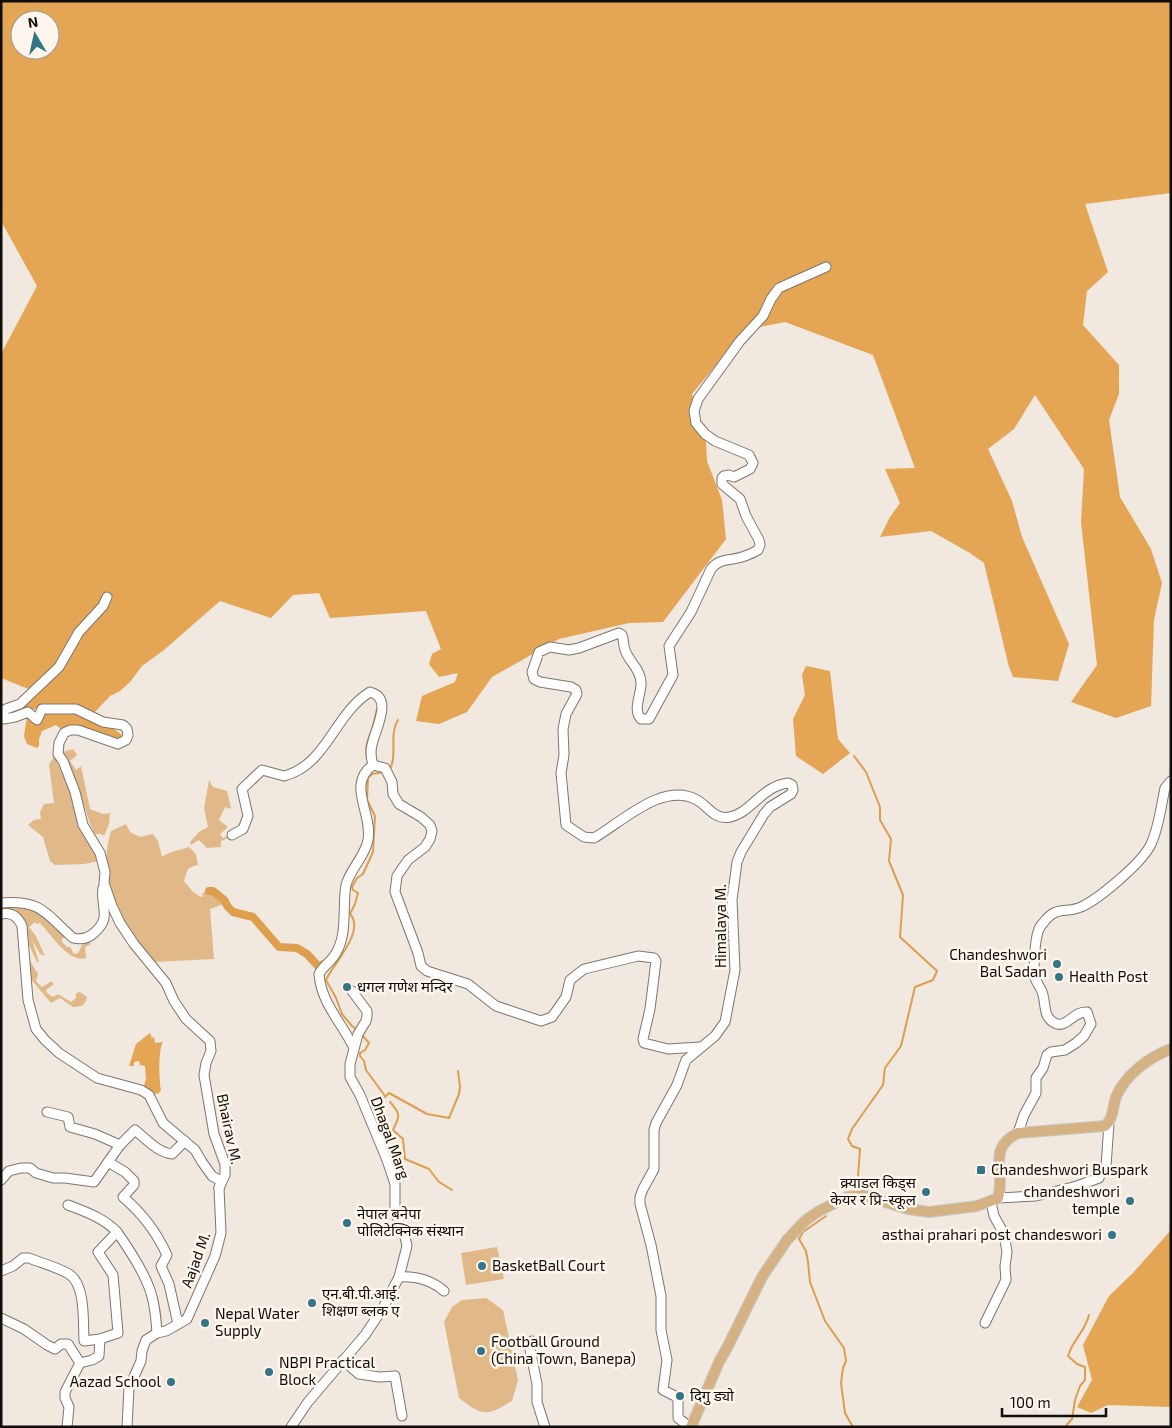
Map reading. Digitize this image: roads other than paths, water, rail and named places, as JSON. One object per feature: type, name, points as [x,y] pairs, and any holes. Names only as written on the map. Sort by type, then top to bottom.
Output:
[{"type":"main road","points":[[690,1427],[719,1362],[762,1277],[787,1240],[806,1220],[819,1211],[848,1197],[863,1195],[908,1209],[929,1212],[976,1206],[994,1200],[1001,1189],[999,1151],[1008,1139],[1018,1133],[1099,1127],[1109,1123],[1117,1095],[1126,1082],[1148,1060],[1171,1049]]},
{"type":"street","name":"Himalaya M.","points":[[690,1427],[678,1418],[678,1399],[676,1396],[663,1390],[667,1360],[661,1330],[662,1296],[642,1214],[640,1198],[654,1168],[654,1130],[656,1123],[677,1085],[686,1060],[721,1029],[728,1013],[735,970],[732,900],[737,862],[764,814],[770,807],[791,794],[793,790],[792,785],[788,783],[773,788],[739,813],[725,818],[712,814],[696,800],[688,797],[661,798],[647,803],[594,838],[584,836],[566,825],[561,773],[564,755],[564,721],[576,698],[576,690],[571,687],[538,682],[533,677],[532,672],[538,654],[546,648],[569,650],[579,648],[619,633],[622,635],[624,650],[636,668],[641,680],[638,716],[641,720],[649,719],[673,674],[669,646],[690,612],[702,585],[715,564],[747,556],[758,550],[760,545],[740,499],[722,484],[724,476],[734,477],[750,469],[753,463],[752,458],[744,452],[715,441],[705,434],[696,424],[694,412],[698,399],[740,341],[763,316],[779,288],[826,267]]},
{"type":"street","points":[[1,903],[19,902],[40,907],[73,938],[80,939],[92,936],[104,919],[102,892],[105,872],[103,862],[100,853],[83,825],[75,792],[63,761],[58,754],[59,743],[64,733],[70,730],[78,730],[118,744],[126,740],[128,735],[127,729],[123,725],[103,722],[76,709],[42,709],[37,720],[28,712],[8,719],[4,719],[1,715],[6,709],[20,704],[59,667],[79,632],[103,606],[107,597]]},
{"type":"street","points":[[232,835],[242,829],[248,816],[242,789],[247,783],[262,770],[284,776],[304,768],[322,749],[356,701],[370,692],[377,694],[381,700],[382,712],[371,746],[373,765]]},
{"type":"street","points":[[354,1048],[327,1004],[320,986],[318,974],[336,954],[342,936],[346,885],[361,858],[368,840],[368,825],[360,787],[365,770],[373,765],[386,768],[399,804],[421,817],[430,825],[432,831],[425,847],[408,860],[398,876],[395,892],[421,966],[426,971],[468,984],[496,1006],[541,1021],[552,1017],[566,997],[570,980],[584,969],[638,956],[654,958],[656,961],[650,1009],[642,1039],[644,1043],[668,1049],[700,1048]]},
{"type":"street","points":[[1018,1133],[1024,1115],[1036,1093],[1036,1078],[1043,1068],[1047,1055],[1051,1052],[1065,1050],[1076,1043],[1090,1029],[1091,1024],[1087,1012],[1075,1014],[1065,1024],[1059,1024],[1045,1014],[1043,995],[1035,977],[1038,930],[1050,914],[1088,904],[1138,861],[1150,845],[1165,788],[1171,781]]},
{"type":"street","name":"Bhairav M.","points":[[104,883],[120,923],[134,944],[166,983],[174,1001],[192,1026],[210,1041],[211,1051],[204,1075],[214,1134],[225,1164],[225,1175],[219,1188]]},
{"type":"street","name":"Aajad M.","points":[[1,914],[12,915],[19,919],[22,926],[28,1000],[36,1029],[45,1040],[70,1062],[97,1078],[141,1090],[149,1095],[163,1123],[195,1150],[212,1176],[221,1181],[219,1188],[221,1233],[219,1245],[187,1319],[178,1324]]},
{"type":"street","name":"Dhagal Marg","points":[[291,1427],[308,1402],[365,1335],[383,1308],[399,1277],[407,1246],[395,1212],[395,1184],[387,1160],[360,1095],[350,1077],[350,1064],[358,1034],[366,1021],[366,1011],[352,991]]},
{"type":"street","points":[[47,1112],[68,1117],[70,1127],[95,1134],[120,1145]]},
{"type":"street","points":[[985,1322],[1006,1280],[1007,1252],[1004,1234],[994,1216],[994,1200],[1036,1196],[1100,1178],[1101,1171],[1106,1167],[1109,1123]]},
{"type":"street","points":[[1,1180],[9,1171],[30,1168],[36,1173],[53,1178],[94,1182],[120,1145],[135,1130],[157,1148],[167,1153],[172,1154],[185,1141]]},
{"type":"street","points":[[108,1162],[125,1172],[134,1181],[134,1185],[123,1197],[144,1217],[159,1237],[167,1255],[161,1266],[169,1284],[178,1324],[166,1331],[157,1332],[146,1340],[141,1361],[129,1388],[127,1427]]},
{"type":"street","points":[[68,1205],[91,1213],[110,1225],[126,1244],[150,1290],[157,1332]]},
{"type":"street","points":[[1,1271],[24,1258],[29,1258],[68,1274],[74,1279],[82,1296],[84,1341],[100,1339],[118,1333],[113,1275],[98,1252],[117,1232]]},
{"type":"street","points":[[399,1277],[412,1276],[436,1285],[444,1291]]},
{"type":"street","points":[[1,1318],[24,1328],[47,1346],[54,1349],[61,1344],[68,1344],[80,1363]]},
{"type":"street","points":[[68,1427],[69,1407],[65,1398],[65,1392],[80,1363],[99,1356],[100,1339]]},
{"type":"street","points":[[532,1341],[530,1349],[537,1384],[536,1402],[545,1427]]},
{"type":"street","points":[[343,1360],[360,1374],[379,1377],[396,1376],[402,1416]]},
{"type":"waterway","points":[[367,759],[367,744],[377,709]]},
{"type":"waterway","points":[[391,767],[393,761],[393,737],[398,720]]},
{"type":"waterway","points":[[854,756],[866,772],[880,807],[880,820],[891,839],[889,861],[903,895],[900,937],[937,971],[933,980],[915,987],[901,1046],[885,1068],[883,1085],[852,1129],[848,1139],[852,1146],[860,1149],[857,1190],[855,1192]]},
{"type":"waterway","points":[[357,1030],[342,1014],[326,980],[351,938],[354,921],[350,914],[358,893],[352,887],[357,878],[363,874],[373,852],[375,816],[367,800],[368,778],[372,774],[384,772]]},
{"type":"waterway","points":[[209,891],[213,891],[224,900],[233,912],[253,917],[279,947],[297,948],[307,954],[318,966]]},
{"type":"waterway","points":[[318,966],[319,963],[326,960]]},
{"type":"waterway","points":[[361,1034],[369,1043],[365,1050],[360,1053],[360,1056],[364,1061],[366,1070],[385,1096]]},
{"type":"waterway","points":[[385,1097],[389,1093],[427,1114],[449,1118],[459,1094],[458,1071]]},
{"type":"waterway","points":[[390,1102],[398,1112],[398,1118],[393,1130],[403,1139],[405,1159],[429,1169],[439,1182],[452,1190]]},
{"type":"waterway","points":[[826,1216],[803,1232],[799,1239],[806,1251],[810,1282],[825,1321],[844,1348],[846,1361],[841,1383],[845,1413],[853,1427]]},
{"type":"waterway","points":[[1065,1427],[1072,1419],[1075,1400],[1080,1386],[1085,1380],[1085,1367],[1077,1364],[1068,1356],[1089,1315]]},
{"type":"place","name":"Chandeshwori Bal Sadan","points":[[1057,964]]},
{"type":"place","name":"Health Post","points":[[1059,977]]},
{"type":"place","name":"धगल गणेश मन्दिर","points":[[347,987]]},
{"type":"place","name":"Chandeshwori Buspark","points":[[981,1170]]},
{"type":"place","name":"क्र्याडल किड्स केयर र प्रि-स्कूल","points":[[926,1192]]},
{"type":"place","name":"chandeshwori temple","points":[[1130,1201]]},
{"type":"place","name":"नेपाल बनेपा पोलिटेक्निक संस्थान","points":[[347,1223]]},
{"type":"place","name":"asthai prahari post chandeswori","points":[[1112,1235]]},
{"type":"place","name":"BasketBall Court","points":[[482,1266]]},
{"type":"place","name":"एन.बी.पी.आई. शिक्षण ब्लक ए","points":[[312,1303]]},
{"type":"place","name":"Nepal Water Supply","points":[[205,1323]]},
{"type":"place","name":"Football Ground (China Town, Banepa)","points":[[481,1351]]},
{"type":"place","name":"NBPI Practical Block","points":[[269,1372]]},
{"type":"place","name":"Aazad School","points":[[171,1382]]},
{"type":"place","name":"दिगु ड्यो","points":[[680,1396]]}]
